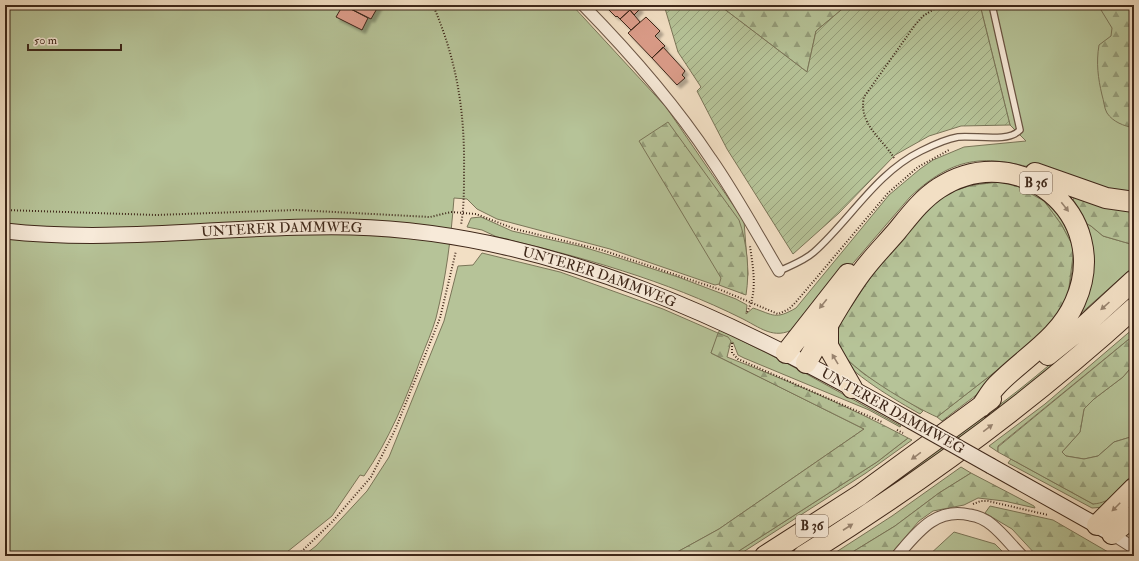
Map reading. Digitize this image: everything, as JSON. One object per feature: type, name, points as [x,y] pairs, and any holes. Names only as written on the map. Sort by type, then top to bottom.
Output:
[{"type":"highway","points":[[786,353],[818,310],[905,208],[926,187],[941,177],[969,168],[996,164],[1031,172],[1106,198],[1134,202]]},
{"type":"highway","name":"B 36","points":[[806,363],[861,273],[916,209],[940,188],[968,175],[983,172],[1009,174],[1040,185],[1060,200],[1077,225],[1083,252],[1080,289],[1072,307],[1050,339],[996,385],[981,407]]},
{"type":"highway","name":"B 36","points":[[764,556],[860,495],[981,407],[1083,327],[1134,280]]},
{"type":"highway","name":"B 36","points":[[803,556],[878,507],[1014,410],[1089,349],[1134,308]]},
{"type":"highway","points":[[1089,349],[1113,339],[1134,322]]},
{"type":"highway","points":[[828,327],[828,346],[852,388]]},
{"type":"highway","points":[[1105,530],[1134,488]]},
{"type":"highway","points":[[1105,530],[1134,516]]},
{"type":"main road","name":"UNTERER DAMMWEG","points":[[5,231],[96,235],[346,226],[400,230],[459,238],[506,247],[577,266],[645,288],[786,353],[852,388],[1105,530]]},
{"type":"street","points":[[583,5],[650,78],[676,110],[712,160],[779,271]]},
{"type":"street","points":[[897,556],[916,533],[933,519],[943,515],[964,514],[975,516],[991,524],[1022,556]]},
{"type":"street","name":"UNTERER DAMMWEG","points":[[1105,530],[1134,548]]},
{"type":"lane","points":[[779,271],[813,253],[898,165],[920,151],[950,139],[963,137],[1008,137],[1016,134],[1020,130],[992,5]]},
{"type":"path","points":[[297,556],[332,522],[371,477],[392,436],[420,371],[440,318],[459,238],[463,212],[463,114],[454,62],[432,5]]},
{"type":"path","points":[[898,165],[891,153],[870,128],[862,106],[864,97],[915,25],[923,16],[941,5]]},
{"type":"path","points":[[752,304],[774,313],[782,313],[789,309],[897,184],[918,166],[950,149]]},
{"type":"path","points":[[747,312],[752,304],[754,295],[750,246]]},
{"type":"path","points":[[732,343],[732,353],[738,359],[863,412],[884,423]]},
{"type":"path","points":[[890,426],[897,430]]},
{"type":"path","points":[[964,514],[975,502],[988,501],[1053,516]]},
{"type":"green space","points":[[5,5],[572,5],[666,107],[744,221],[748,274],[744,294],[719,284],[715,285],[610,249],[497,219],[477,209],[467,199],[454,198],[448,258],[436,318],[409,389],[389,434],[364,476],[360,475],[332,516],[282,556],[5,556]]},
{"type":"green space","points":[[664,5],[719,5],[807,72],[816,31],[847,5],[980,5],[1010,125],[961,126],[929,136],[895,155],[839,213],[793,254],[727,149],[697,91],[701,87],[678,52]]},
{"type":"green space","points":[[719,5],[847,5],[816,31],[807,72]]},
{"type":"green space","points":[[980,5],[1134,5],[1134,197],[1013,163],[978,161],[961,164],[945,171],[928,182],[910,197],[799,326],[784,333],[764,330],[714,305],[653,281],[592,261],[497,237],[482,230],[467,227],[471,218],[481,217],[512,231],[583,247],[678,277],[736,299],[747,305],[746,314],[753,308],[774,315],[789,312],[796,308],[889,195],[920,169],[933,160],[964,147],[1026,141],[1010,125]]},
{"type":"green space","points":[[1098,5],[1134,5],[1134,128],[1116,121],[1109,116],[1105,109],[1099,76],[1098,52],[1099,45],[1111,36],[1112,28]]},
{"type":"green space","points":[[668,122],[739,220],[747,257],[748,276],[746,295],[719,285],[721,278],[639,141]]},
{"type":"green space","points":[[986,177],[1009,179],[1030,185],[1040,190],[1058,205],[1065,214],[1078,246],[1078,277],[1066,306],[1046,333],[1021,359],[942,421],[937,417],[1041,336],[1055,317],[1068,295],[1074,248],[1061,224],[1044,201],[1015,185],[1000,182],[968,185],[947,194],[927,208],[897,243],[840,323],[838,347],[845,358],[864,374],[923,411],[920,414],[874,386],[850,368],[836,350],[833,337],[833,327],[842,309],[866,272],[897,234],[928,202],[952,186]]},
{"type":"green space","points":[[1000,182],[1015,185],[1044,201],[1061,224],[1074,248],[1068,295],[1055,317],[1041,336],[937,417],[883,387],[845,357],[838,345],[837,339],[839,327],[844,316],[896,243],[935,202],[953,191],[973,185]]},
{"type":"green space","points":[[1076,194],[1134,208],[1134,245],[1103,236],[1091,226],[1080,220],[1071,204]]},
{"type":"green space","points":[[1080,220],[1091,226],[1103,236],[1134,245],[1134,266],[1078,316]]},
{"type":"green space","points":[[482,253],[560,272],[663,309],[718,333],[720,330],[781,360],[901,426],[900,427],[869,410],[738,355],[733,342],[731,343],[719,333],[711,353],[864,429],[719,529],[670,556],[303,556],[316,546],[367,491],[389,457],[444,321],[458,266],[473,265]]},
{"type":"green space","points":[[1134,291],[1134,298],[978,427],[803,548],[789,556],[779,556],[892,482],[1002,403],[1069,348]]},
{"type":"green space","points":[[1134,328],[1134,335],[998,446],[998,452],[989,446],[1045,404]]},
{"type":"green space","points":[[718,333],[728,337],[731,341],[727,357],[819,395],[908,438],[877,462],[731,556],[670,556],[719,529],[864,429],[711,353]]},
{"type":"green space","points":[[1134,335],[1134,364],[1123,377],[1094,399],[1084,409],[1080,432],[1062,452],[1066,456],[1084,459],[1098,456],[1114,442],[1134,436],[1134,477],[1120,491],[1105,501],[1093,504],[998,452],[998,447]]},
{"type":"green space","points":[[1134,364],[1134,436],[1114,442],[1098,456],[1084,459],[1066,456],[1062,452],[1080,432],[1084,409],[1094,399],[1123,377]]},
{"type":"green space","points":[[908,438],[912,440],[866,473],[737,556],[731,556],[877,462]]},
{"type":"green space","points":[[1011,459],[1093,504],[1114,497],[1134,477],[1134,484],[1106,507],[1092,508],[1008,463]]},
{"type":"green space","points":[[961,467],[971,473],[939,493],[895,526],[846,556],[830,556],[892,516]]},
{"type":"green space","points":[[971,473],[1034,506],[1035,508],[1004,501],[978,498],[964,505],[933,511],[919,521],[889,556],[846,556],[895,526],[939,493]]},
{"type":"green space","points":[[990,506],[1053,520],[1115,556],[1037,556],[1012,529],[985,513]]},
{"type":"green space","points":[[954,532],[995,544],[1007,556],[928,556]]},
{"type":"building","points":[[343,5],[368,18],[362,30],[336,17]]},
{"type":"building","points":[[350,5],[379,5],[371,19],[349,8]]},
{"type":"building","points":[[604,5],[636,5],[640,9],[634,15],[630,10],[620,19]]},
{"type":"building","points":[[630,10],[640,22],[631,30],[620,19]]},
{"type":"building","points":[[646,17],[660,31],[655,36],[665,46],[652,58],[628,33]]},
{"type":"building","points":[[663,47],[685,71],[682,75],[685,78],[677,85],[652,58]]}]
